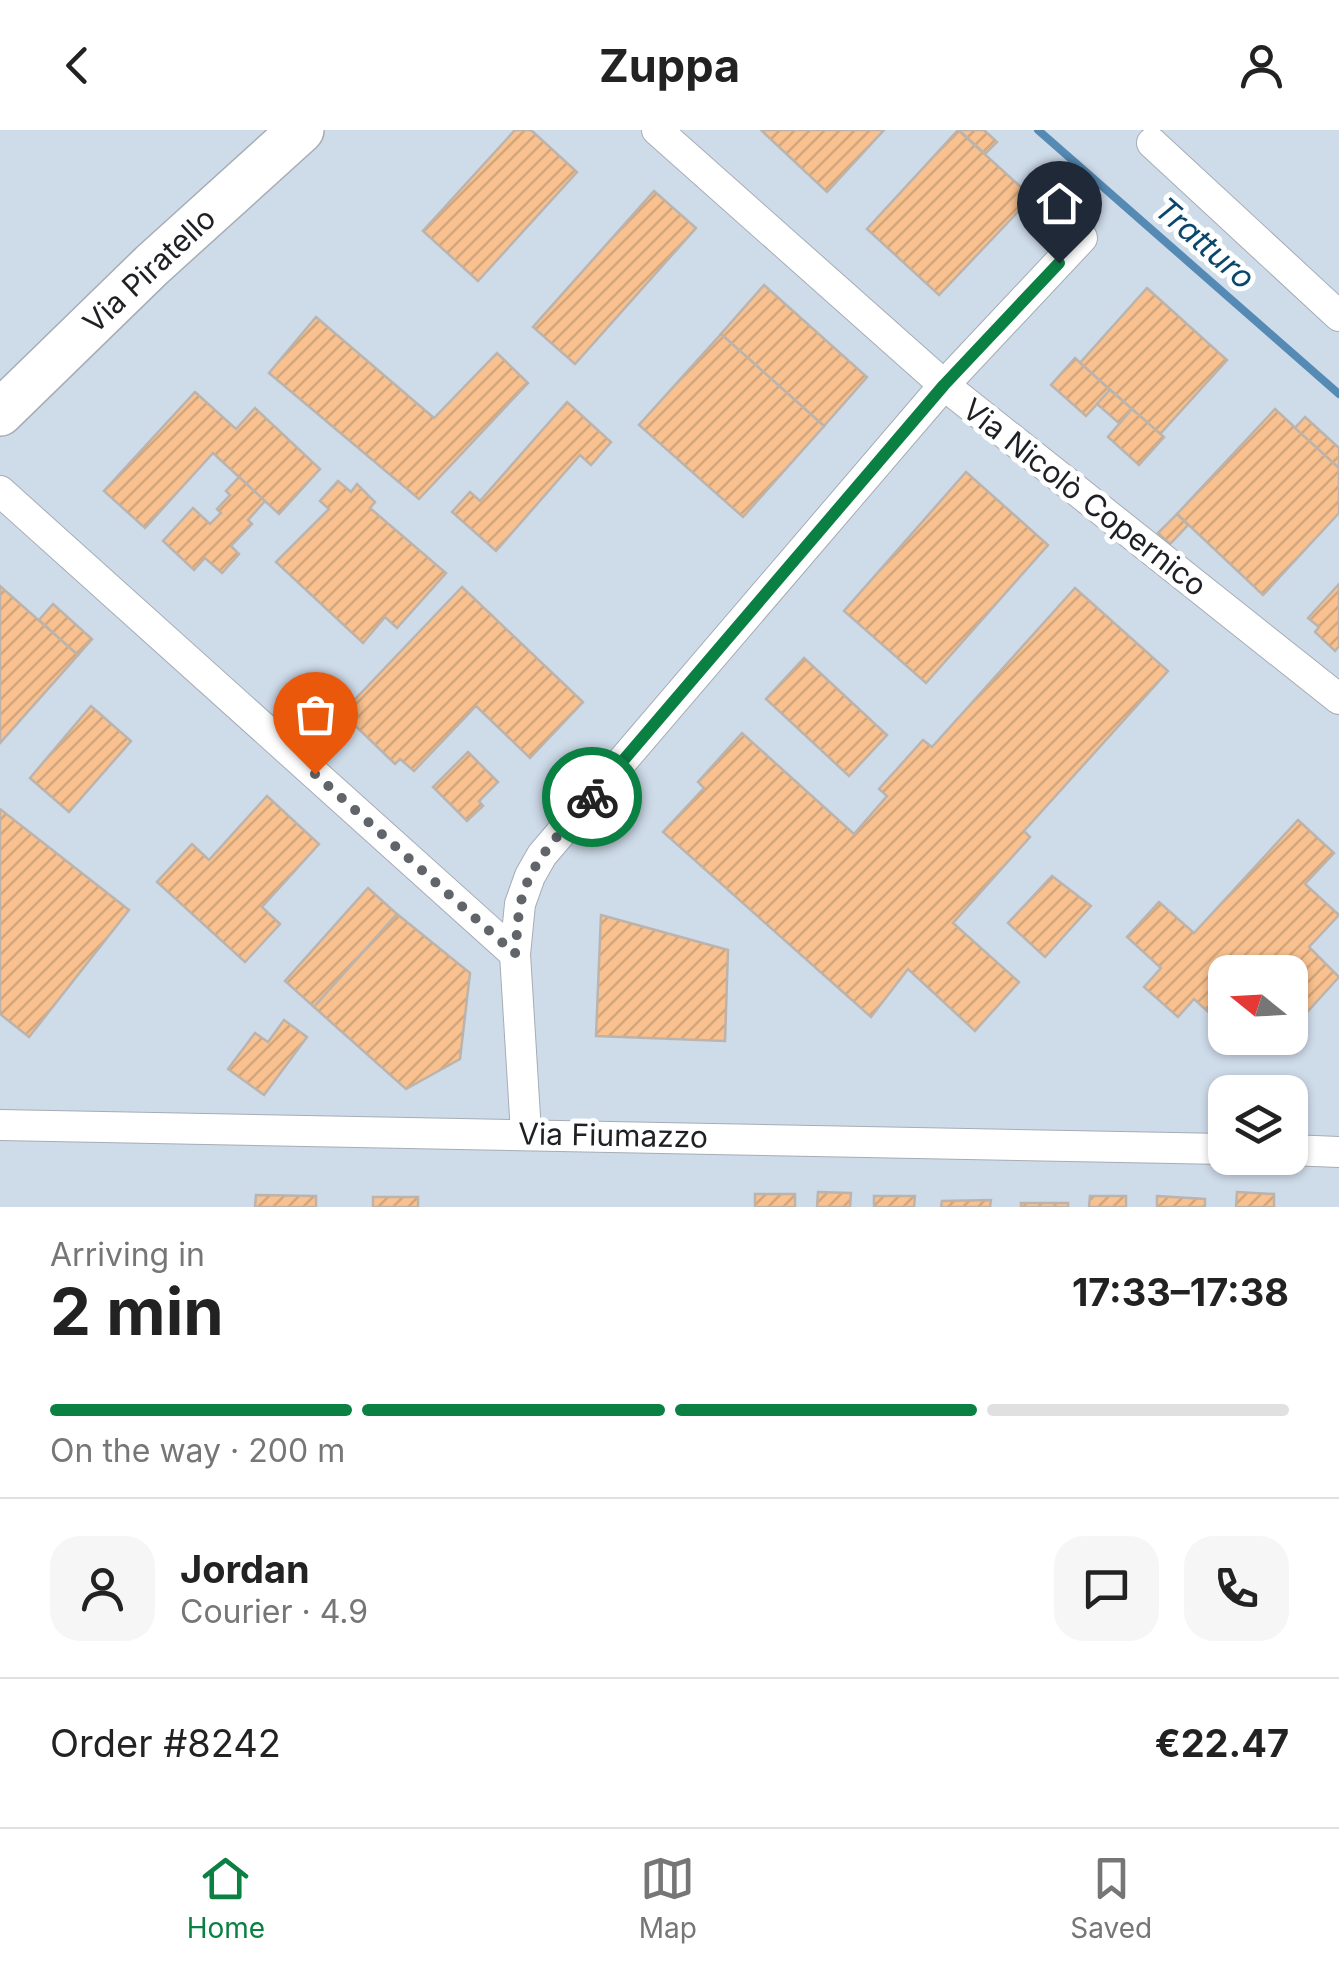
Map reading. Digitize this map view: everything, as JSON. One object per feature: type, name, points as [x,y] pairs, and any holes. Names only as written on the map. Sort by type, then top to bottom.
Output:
[{"type":"main road","name":"Via Piratello","points":[[0,413],[152,265],[301,130]]},
{"type":"street","name":"Via Nicolò Copernico","points":[[656,130],[944,385],[1339,699]]},
{"type":"street","points":[[1152,143],[1339,316]]},
{"type":"street","points":[[526,1133],[515,954],[520,904],[542,855],[944,385],[1082,238]]},
{"type":"street","points":[[0,491],[515,954]]},
{"type":"street","name":"Via Fiumazzo","points":[[0,1125],[1208,1149]]},
{"type":"street","points":[[1308,1151],[1339,1152]]},
{"type":"shaded area","points":[[0,130],[1339,130],[1339,1207],[0,1207]]},
{"type":"building","points":[[515,130],[531,130],[577,172],[478,281],[423,231]]},
{"type":"building","points":[[761,130],[884,130],[827,192]]},
{"type":"building","points":[[958,130],[1032,197],[939,295],[867,229]]},
{"type":"building","points":[[959,130],[984,130],[997,142],[985,154]]},
{"type":"building","points":[[654,191],[696,228],[575,364],[533,327]]},
{"type":"building","points":[[764,285],[867,377],[824,426],[721,334]]},
{"type":"building","points":[[1147,288],[1227,360],[1160,434],[1080,363]]},
{"type":"building","points":[[316,317],[434,418],[497,353],[528,383],[419,499],[269,373]]},
{"type":"building","points":[[721,334],[824,426],[743,517],[639,425]]},
{"type":"building","points":[[1075,358],[1110,390],[1086,416],[1051,385]]},
{"type":"building","points":[[1110,390],[1132,409],[1120,424],[1097,404]]},
{"type":"building","points":[[195,392],[236,429],[255,408],[320,469],[279,514],[213,453],[145,528],[104,491]]},
{"type":"building","points":[[567,402],[611,442],[591,465],[580,455],[496,551],[452,512],[470,492],[480,501]]},
{"type":"building","points":[[1132,409],[1164,437],[1139,465],[1108,437]]},
{"type":"building","points":[[1275,409],[1339,468],[1339,513],[1263,595],[1177,514]]},
{"type":"building","points":[[1305,417],[1339,448],[1339,468],[1295,428]]},
{"type":"building","points":[[966,472],[1048,545],[926,683],[844,611]]},
{"type":"building","points":[[239,477],[265,501],[248,520],[252,524],[231,546],[239,554],[222,573],[205,558],[194,570],[163,541],[193,508],[210,524],[230,495],[226,491]]},
{"type":"building","points":[[338,481],[351,492],[357,484],[375,502],[370,508],[446,573],[397,628],[385,617],[363,643],[276,562],[329,509],[320,501]]},
{"type":"building","points":[[1177,514],[1188,525],[1170,544],[1158,533]]},
{"type":"building","points":[[1339,584],[1339,646],[1335,651],[1315,632],[1319,627],[1308,618]]},
{"type":"building","points":[[0,586],[78,655],[0,743]]},
{"type":"building","points":[[462,587],[583,702],[530,758],[476,706],[414,771],[400,759],[395,764],[342,713]]},
{"type":"building","points":[[1075,588],[1168,671],[1024,831],[1030,837],[953,923],[1019,982],[975,1031],[908,969],[871,1017],[663,832],[704,788],[698,782],[742,733],[854,834],[887,796],[879,789],[923,740],[932,747]]},
{"type":"building","points":[[53,604],[92,639],[78,655],[39,620]]},
{"type":"building","points":[[804,658],[887,735],[849,776],[766,699]]},
{"type":"building","points":[[91,706],[131,741],[69,812],[30,778]]},
{"type":"building","points":[[468,752],[498,782],[479,801],[483,806],[467,821],[433,787]]},
{"type":"building","points":[[267,796],[319,844],[262,907],[280,924],[245,962],[157,882],[192,844],[209,860]]},
{"type":"building","points":[[0,809],[129,910],[29,1037],[0,1014]]},
{"type":"building","points":[[1298,820],[1334,853],[1305,884],[1339,915],[1309,947],[1339,977],[1308,1011],[1308,955],[1208,955],[1208,1012],[1194,999],[1178,1017],[1144,987],[1161,968],[1127,937],[1159,902],[1194,933]]},
{"type":"building","points":[[1052,876],[1091,906],[1045,957],[1008,923]]},
{"type":"building","points":[[368,888],[397,914],[314,1007],[285,981]]},
{"type":"building","points":[[397,914],[470,973],[460,1059],[406,1089],[314,1007]]},
{"type":"building","points":[[601,915],[728,950],[725,1041],[596,1036]]},
{"type":"building","points":[[284,1020],[307,1037],[264,1095],[228,1069],[255,1033],[268,1042]]},
{"type":"building","points":[[818,1192],[851,1193],[850,1207],[817,1207]]},
{"type":"building","points":[[1237,1192],[1274,1194],[1274,1207],[1236,1207]]},
{"type":"building","points":[[755,1194],[795,1194],[795,1207],[755,1207]]},
{"type":"building","points":[[256,1195],[316,1196],[316,1207],[255,1207]]},
{"type":"building","points":[[874,1196],[915,1196],[914,1207],[874,1207]]},
{"type":"building","points":[[1090,1196],[1126,1196],[1126,1207],[1089,1207]]},
{"type":"building","points":[[1157,1196],[1205,1199],[1205,1207],[1157,1207]]},
{"type":"building","points":[[373,1197],[418,1197],[418,1207],[373,1207]]},
{"type":"building","points":[[991,1200],[990,1207],[941,1207],[942,1201]]},
{"type":"building","points":[[1021,1203],[1068,1203],[1068,1207],[1021,1207]]},
{"type":"waterway","name":"Tratturo","points":[[1038,130],[1339,394]]},
{"type":"way so far","points":[[315,774],[515,954],[520,904],[530,876],[542,855],[592,797]]},
{"type":"route","points":[[592,797],[944,385],[1059,263]]}]
